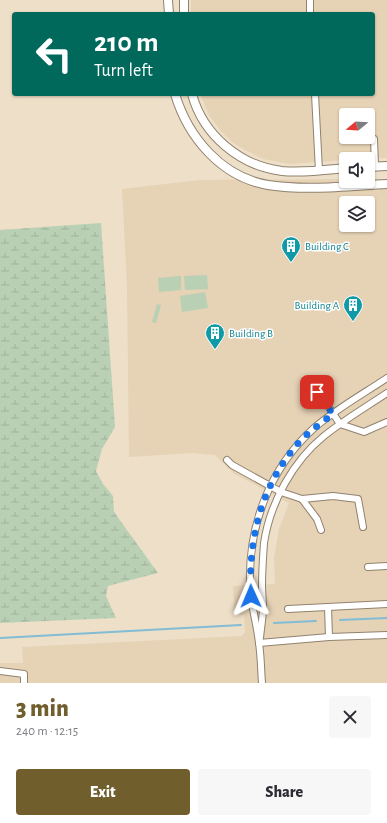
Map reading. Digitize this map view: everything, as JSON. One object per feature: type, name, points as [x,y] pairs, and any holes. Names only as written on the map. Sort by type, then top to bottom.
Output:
[{"type":"main road","points":[[168,0],[169,12]]},
{"type":"main road","points":[[184,0],[184,12]]},
{"type":"main road","points":[[176,96],[186,122],[203,147],[226,167],[238,174],[267,185],[282,187],[387,184]]},
{"type":"main road","points":[[193,96],[198,110],[214,136],[224,145],[248,161],[271,169],[293,171],[339,169]]},
{"type":"main road","points":[[375,166],[387,166]]},
{"type":"street","points":[[310,0],[310,12]]},
{"type":"street","points":[[315,96],[319,170]]},
{"type":"street","points":[[262,683],[259,643],[252,606],[251,561],[252,541],[257,521],[270,486],[280,469],[300,442],[315,427],[387,378]]},
{"type":"street","points":[[317,392],[340,424],[364,432],[387,422]]},
{"type":"street","points":[[259,643],[263,606],[262,580],[264,542],[268,525],[280,492],[309,450],[323,437],[387,393]]},
{"type":"street","points":[[227,460],[232,465],[280,492],[302,499],[333,496],[358,499],[363,527]]},
{"type":"street","points":[[302,499],[317,519],[321,530]]},
{"type":"street","points":[[368,567],[387,566]]},
{"type":"street","points":[[288,609],[387,604]]},
{"type":"street","points":[[324,645],[328,607]]},
{"type":"street","points":[[259,643],[290,644],[306,639],[326,637],[373,640],[387,635]]},
{"type":"street","points":[[339,638],[340,645]]},
{"type":"street","points":[[306,639],[307,647]]},
{"type":"street","points":[[0,671],[24,674],[24,683]]},
{"type":"shaded area","points":[[191,0],[387,0],[387,158],[375,158],[375,152],[339,152],[339,160],[289,164],[263,159],[232,142],[220,130],[209,115],[201,96],[375,96],[375,12],[191,12]]},
{"type":"shaded area","points":[[339,179],[339,188],[375,188],[375,179],[387,179],[387,683],[0,683],[0,663],[23,663],[22,647],[242,636],[245,632],[244,615],[235,614],[233,586],[275,584],[274,558],[279,529],[289,503],[233,473],[215,455],[192,453],[129,457],[127,284],[122,189],[200,180]]},
{"type":"green space","points":[[101,223],[115,427],[102,449],[96,471],[103,484],[113,496],[114,512],[158,573],[108,586],[106,596],[116,618],[0,623],[0,230]]},
{"type":"green space","points":[[207,275],[208,289],[185,290],[184,276]]},
{"type":"green space","points":[[181,276],[181,290],[159,292],[158,278]]},
{"type":"green space","points":[[205,292],[208,308],[182,312],[180,296]]},
{"type":"green space","points":[[157,304],[161,305],[156,323],[152,322]]},
{"type":"waterway","points":[[340,620],[387,618]]},
{"type":"waterway","points":[[274,623],[316,621]]},
{"type":"waterway","points":[[0,638],[241,625]]},
{"type":"place","name":"Building C","points":[[291,263]]},
{"type":"place","name":"Building A","points":[[353,322]]},
{"type":"place","name":"Building B","points":[[215,350]]},
{"type":"route","points":[[251,596],[252,541],[262,503],[280,469],[300,442],[315,427],[333,414],[317,392]]}]
